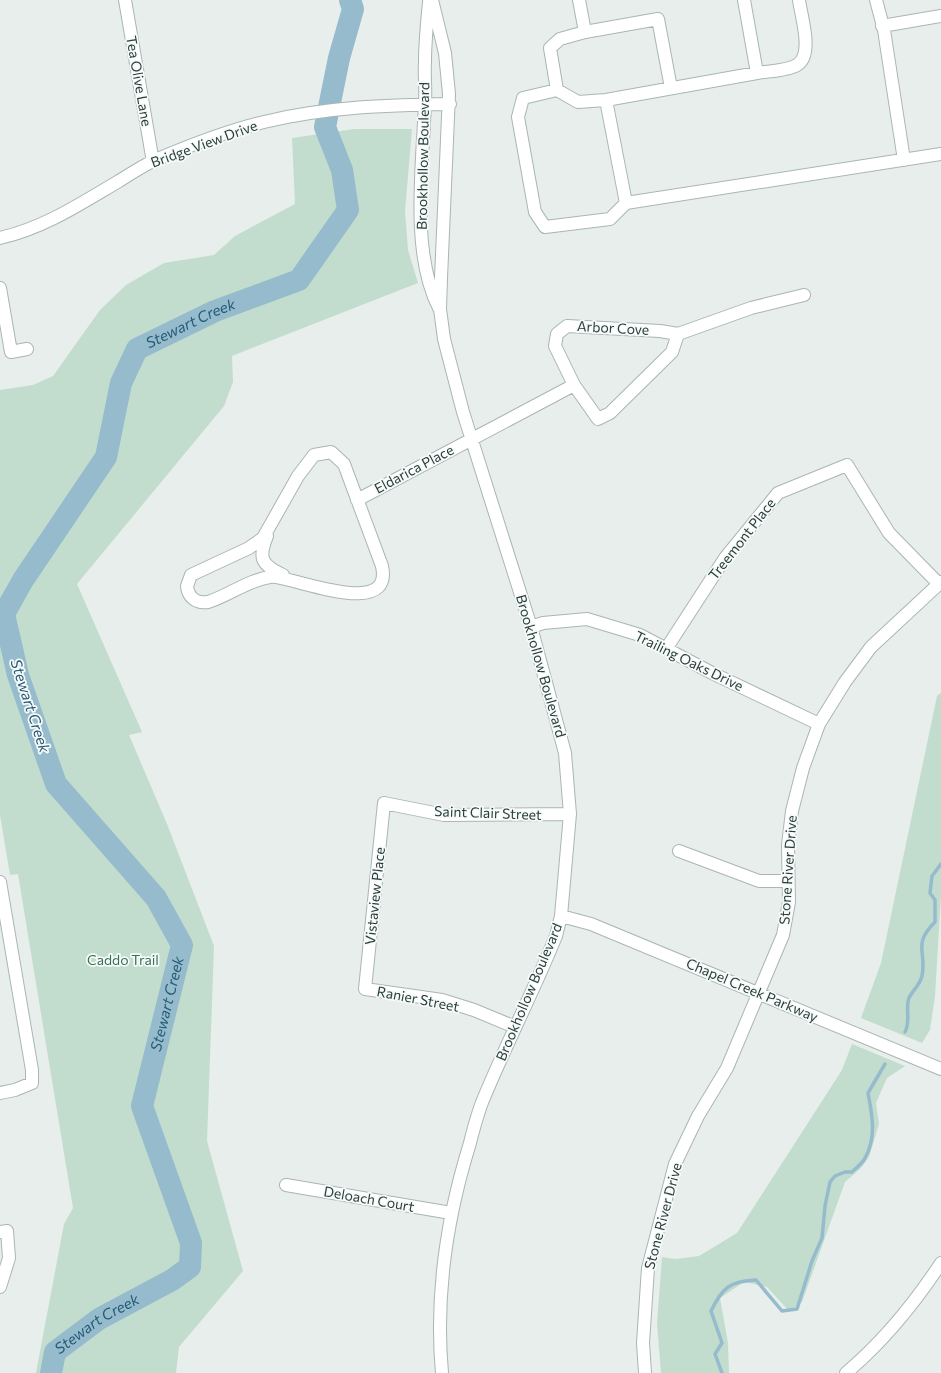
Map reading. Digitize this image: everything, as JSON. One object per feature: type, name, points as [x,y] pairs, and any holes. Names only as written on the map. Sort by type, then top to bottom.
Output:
[{"type":"street","name":"Tea Olive Lane","points":[[125,0],[153,162]]},
{"type":"street","name":"Brookhollow Boulevard","points":[[431,0],[447,62],[450,104],[440,309],[450,368],[471,439],[531,626],[565,753],[570,814],[561,916],[550,950],[481,1106],[458,1180],[451,1213],[444,1266],[440,1346],[442,1373]]},
{"type":"street","name":"Brookhollow Boulevard","points":[[431,0],[424,62],[425,104],[420,221],[431,293],[440,309]]},
{"type":"street","points":[[579,0],[585,32]]},
{"type":"street","points":[[744,0],[757,73]]},
{"type":"street","points":[[799,0],[807,50],[804,60],[796,66],[606,100],[578,102],[557,90],[523,98],[518,117],[535,212],[545,226],[610,219],[626,203],[941,154]]},
{"type":"street","points":[[876,0],[882,26],[904,160]]},
{"type":"street","points":[[882,26],[941,16]]},
{"type":"street","points":[[557,90],[550,48],[560,39],[585,32],[658,19],[671,88]]},
{"type":"street","points":[[606,100],[626,203]]},
{"type":"street","name":"Bridge View Drive","points":[[0,238],[22,234],[51,221],[153,162],[210,139],[264,122],[321,112],[425,104],[450,104]]},
{"type":"street","points":[[0,288],[11,352],[27,349]]},
{"type":"street","name":"Arbor Cove","points":[[678,334],[672,352],[610,413],[598,419],[574,385],[555,346],[557,334],[567,326],[660,331],[678,334],[751,308],[804,295]]},
{"type":"street","points":[[471,439],[574,385]]},
{"type":"street","name":"Eldarica Place","points":[[357,500],[471,439]]},
{"type":"street","name":"Eldarica Place","points":[[332,452],[344,464],[357,500],[382,571],[382,579],[377,586],[367,592],[338,592],[311,587],[279,576],[264,578],[205,603],[195,601],[188,593],[187,583],[193,573],[253,546],[263,538],[298,476],[314,455],[332,452]]},
{"type":"street","name":"Treemont Place","points":[[666,649],[725,558],[778,493],[847,465],[889,533],[940,583]]},
{"type":"street","name":"Eldarica Place","points":[[271,525],[262,550],[263,562],[269,568],[293,580]]},
{"type":"street","name":"Stone River Drive","points":[[645,1373],[643,1343],[648,1268],[675,1164],[698,1116],[727,1068],[760,993],[783,935],[789,902],[787,881],[788,845],[792,811],[803,768],[819,724],[845,682],[871,647],[940,583]]},
{"type":"street","name":"Trailing Oaks Drive","points":[[531,626],[543,623],[587,619],[640,635],[819,724]]},
{"type":"street","name":"Saint Clair Street","points":[[384,803],[444,815],[570,814]]},
{"type":"street","name":"Vistaview Place","points":[[365,989],[384,803]]},
{"type":"street","points":[[679,850],[760,881],[787,881]]},
{"type":"street","points":[[0,882],[32,1070],[32,1083],[16,1090],[0,1093]]},
{"type":"street","name":"Chapel Creek Parkway","points":[[561,916],[591,924],[941,1069]]},
{"type":"street","name":"Ranier Street","points":[[365,989],[442,1000],[474,1010],[515,1027]]},
{"type":"street","name":"Deloach Court","points":[[286,1185],[451,1213]]},
{"type":"street","points":[[0,1232],[7,1231],[0,1287]]},
{"type":"street","points":[[846,1373],[871,1352],[901,1318],[919,1296],[941,1263]]},
{"type":"green space","name":"Caddo Trail","points":[[354,129],[412,129],[405,211],[408,250],[418,283],[232,356],[233,382],[224,406],[77,584],[142,732],[129,735],[167,824],[214,946],[207,1141],[243,1271],[179,1347],[176,1373],[36,1373],[64,1224],[73,1208],[18,874],[10,875],[0,815],[0,390],[33,385],[53,376],[100,310],[126,285],[164,263],[214,255],[235,236],[295,204],[292,138]]},
{"type":"green space","points":[[941,693],[941,896],[935,996],[930,1030],[922,1043],[861,1018],[881,963],[937,696]]},
{"type":"green space","points":[[852,1044],[905,1066],[887,1078],[876,1103],[879,1124],[869,1157],[860,1169],[845,1182],[802,1302],[789,1311],[767,1287],[744,1282],[720,1298],[728,1343],[729,1373],[661,1373],[657,1323],[662,1257],[675,1259],[699,1256],[737,1233],[842,1070]]},
{"type":"waterway","name":"Stewart Creek","points":[[51,1373],[55,1352],[99,1319],[172,1280],[190,1267],[191,1243],[142,1106],[182,945],[156,898],[56,784],[18,675],[4,614],[23,580],[106,457],[121,383],[137,349],[215,311],[299,280],[348,210],[342,170],[325,127],[339,58],[353,9],[350,0]]},
{"type":"waterway","points":[[905,1032],[908,1024],[909,998],[920,982],[922,976],[922,943],[928,930],[935,922],[935,900],[930,893],[932,876],[941,864]]},
{"type":"waterway","points":[[722,1373],[715,1354],[722,1343],[711,1311],[715,1303],[723,1291],[733,1284],[756,1280],[782,1311],[797,1309],[812,1261],[822,1238],[825,1206],[830,1182],[835,1176],[845,1172],[852,1172],[863,1162],[869,1150],[872,1126],[868,1093],[885,1064]]}]
